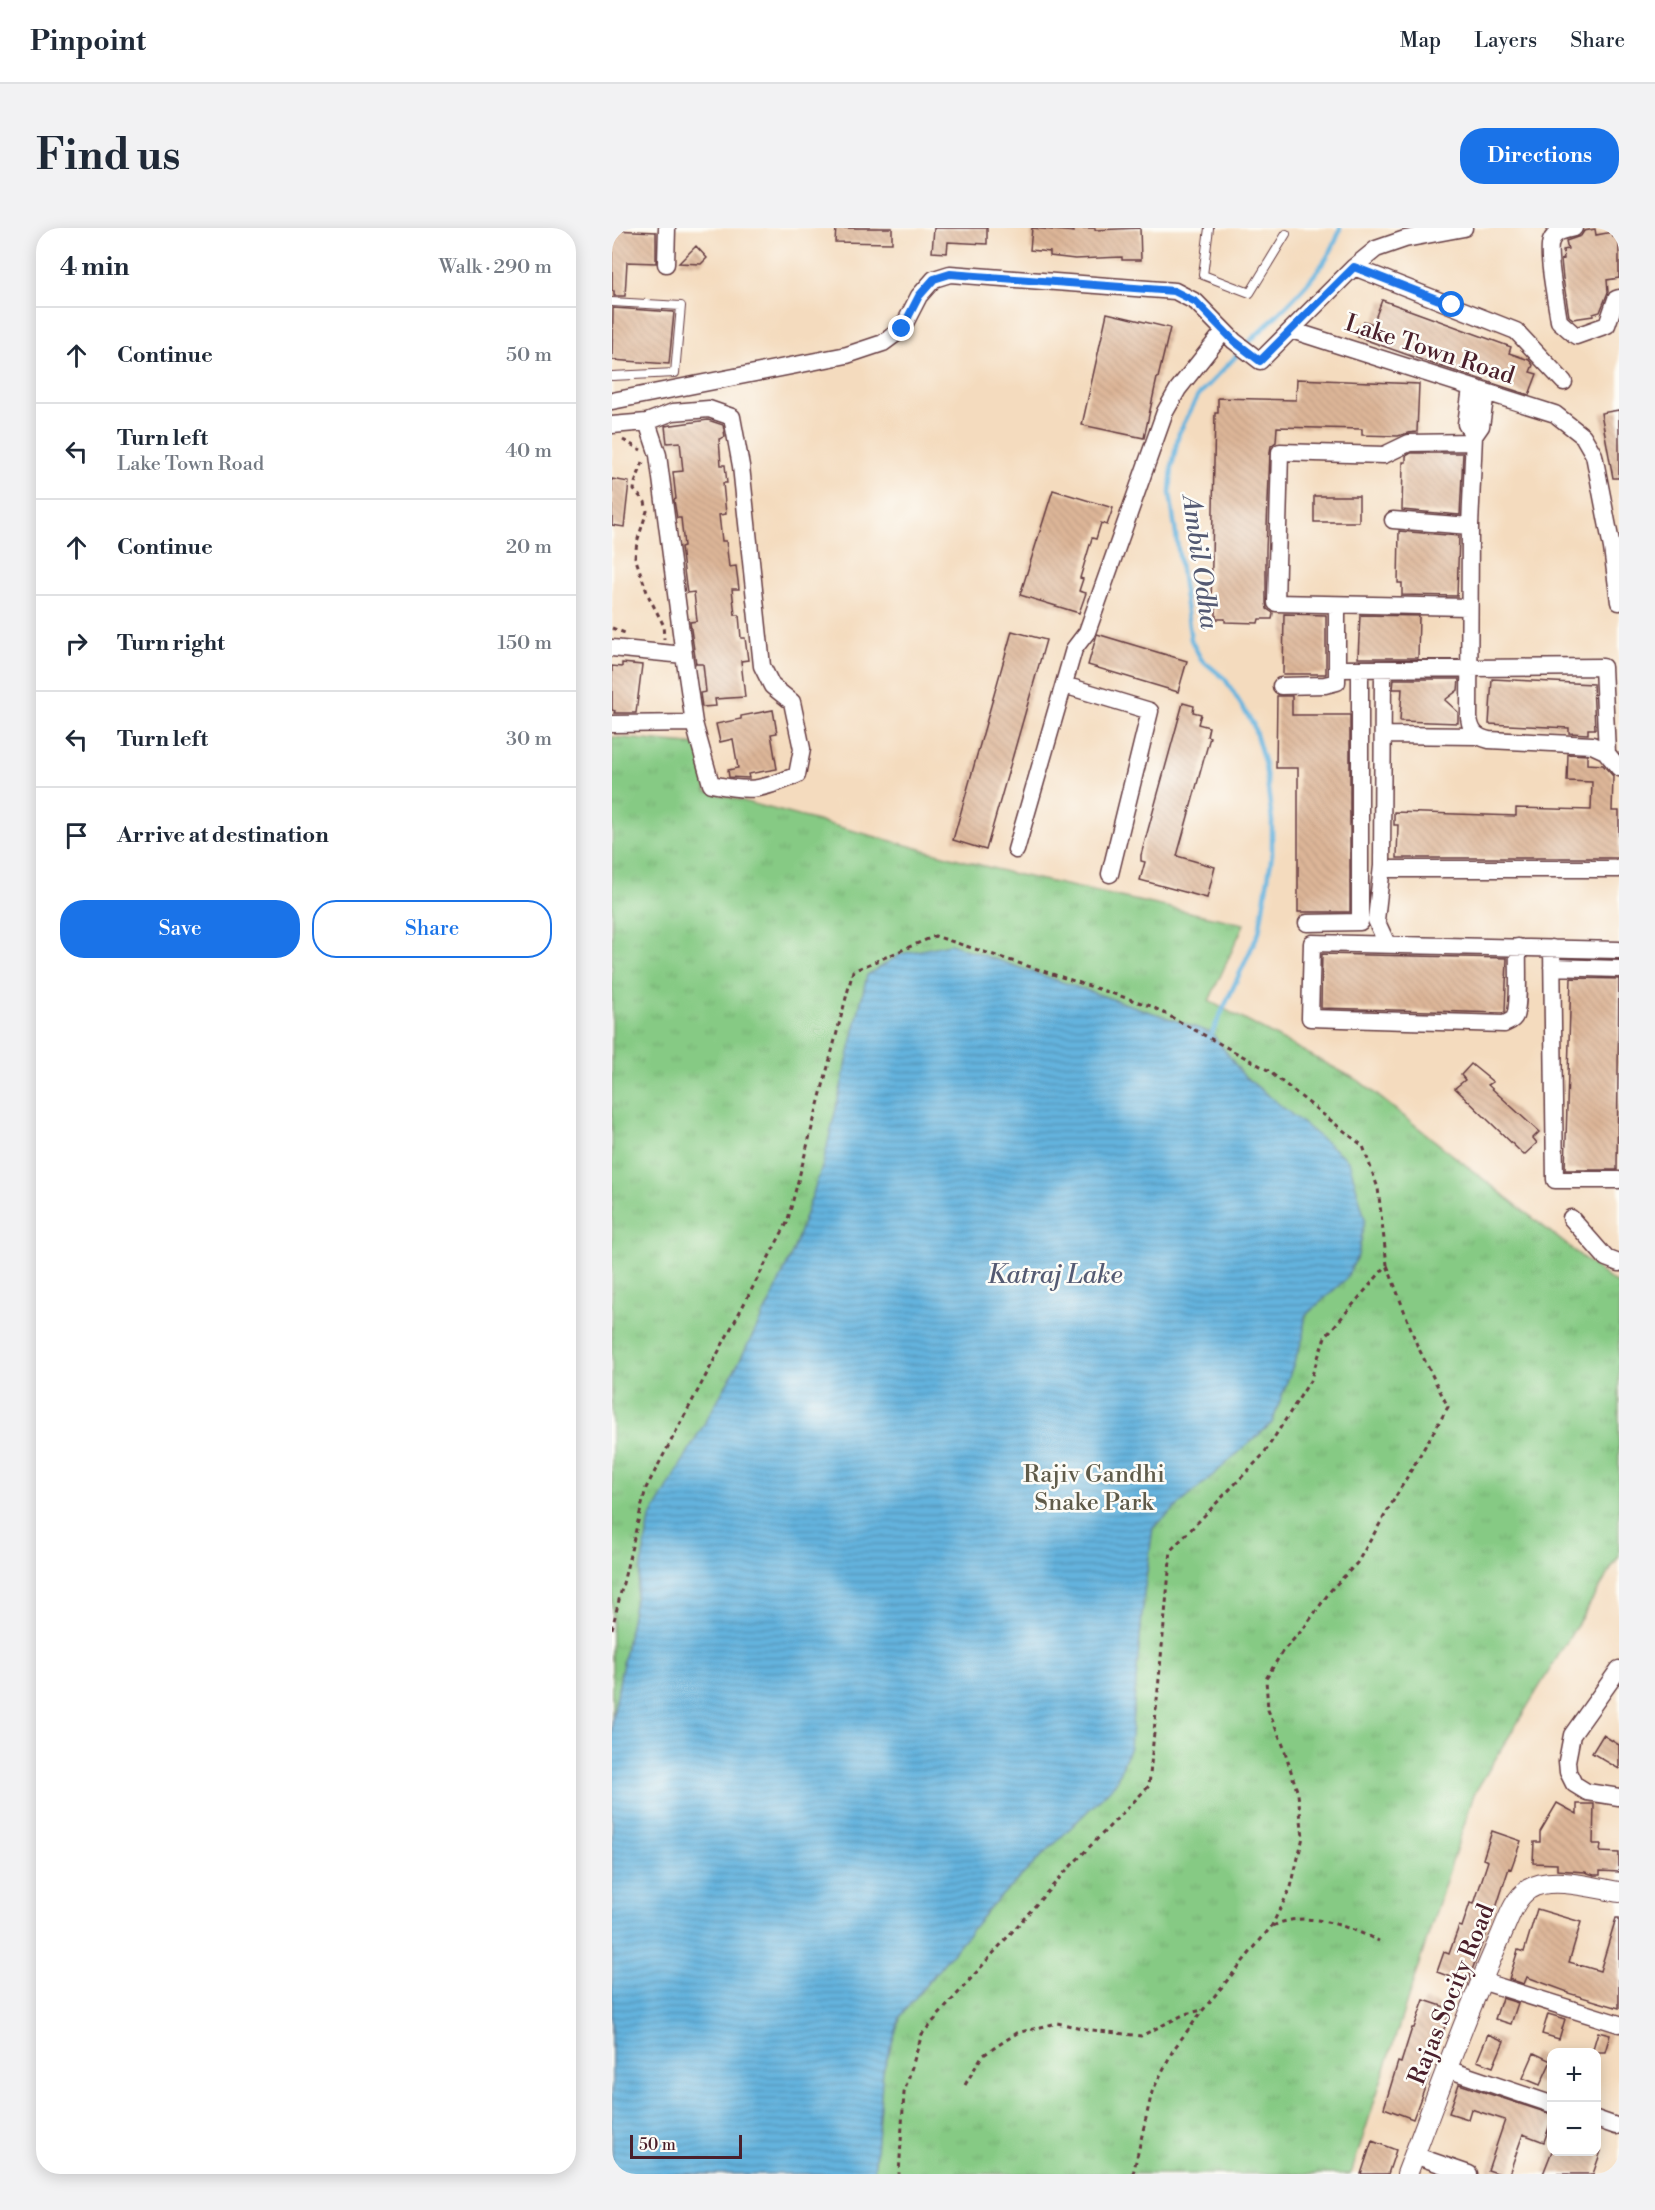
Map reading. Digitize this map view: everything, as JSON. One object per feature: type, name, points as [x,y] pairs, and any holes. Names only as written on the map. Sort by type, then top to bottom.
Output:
[{"type":"street","points":[[666,264],[667,228]]},
{"type":"street","points":[[1574,228],[1560,231],[1551,241],[1550,253],[1559,321],[1576,336],[1607,325],[1616,299],[1619,298]]},
{"type":"street","name":"Lake Town Road","points":[[1457,229],[1405,239],[1376,249],[1354,267],[1291,330],[1555,414],[1583,436],[1594,455],[1599,477],[1619,602]]},
{"type":"street","points":[[1354,267],[1516,331],[1564,382]]},
{"type":"street","points":[[612,401],[847,355],[883,343],[902,329],[919,296],[934,279],[950,274],[1174,291],[1196,302],[1229,336],[1260,361],[1291,330]]},
{"type":"street","points":[[1016,850],[1074,649],[1088,632],[1165,412],[1178,389],[1229,336]]},
{"type":"street","points":[[1477,736],[1471,730],[1469,718],[1468,607],[1473,439],[1466,424],[1479,390]]},
{"type":"street","points":[[612,425],[647,422],[673,412],[709,409],[732,417],[741,466],[762,666],[772,686],[792,702],[802,749],[797,775],[769,787],[743,790],[711,784],[694,723],[658,455],[647,422]]},
{"type":"street","points":[[1468,607],[1276,603],[1280,452],[1384,455],[1409,443],[1473,439]]},
{"type":"street","points":[[1393,520],[1470,526]]},
{"type":"street","points":[[1281,686],[1325,685],[1337,682],[1337,605]]},
{"type":"street","points":[[612,648],[684,655]]},
{"type":"street","points":[[1337,669],[1603,667],[1607,753]]},
{"type":"street","points":[[1307,923],[1360,922],[1360,669]]},
{"type":"street","points":[[1383,669],[1382,866],[1376,920],[1387,944]]},
{"type":"street","points":[[1064,685],[1150,711],[1110,874]]},
{"type":"street","points":[[612,724],[694,723]]},
{"type":"street","points":[[1383,735],[1477,736],[1489,740],[1592,745],[1607,753],[1619,768]]},
{"type":"street","points":[[1382,866],[1382,869],[1619,869]]},
{"type":"street","points":[[1518,947],[1515,1016],[1510,1022],[1504,1024],[1310,1018],[1312,943],[1387,944],[1518,947],[1619,950]]},
{"type":"street","points":[[1552,948],[1555,1180],[1619,1180]]},
{"type":"street","points":[[1552,967],[1619,969]]},
{"type":"street","points":[[1571,1218],[1606,1258],[1619,1263]]},
{"type":"street","points":[[1619,1669],[1572,1735],[1567,1761],[1568,1772],[1574,1784],[1587,1792],[1619,1797]]},
{"type":"street","name":"Rajas Socity Road","points":[[1407,2174],[1481,1981],[1516,1902],[1529,1889],[1544,1884],[1567,1884],[1619,1892]]},
{"type":"street","points":[[1481,1981],[1619,2025]]},
{"type":"street","points":[[1447,2069],[1547,2103]]},
{"type":"street","points":[[1601,2121],[1616,2126]]},
{"type":"street","points":[[1414,2155],[1469,2174]]},
{"type":"lane","points":[[1209,228],[1203,275],[1250,292],[1286,234]]},
{"type":"lane","points":[[612,302],[681,306],[675,373],[612,376]]},
{"type":"path","points":[[618,441],[624,440],[641,450],[644,459],[634,490],[645,502],[647,511],[635,557],[648,595],[663,624],[664,639],[656,643]]},
{"type":"path","points":[[612,628],[633,637]]},
{"type":"path","points":[[612,1629],[646,1488],[787,1223],[853,971],[935,936],[1151,1006],[1266,1069],[1363,1146],[1378,1188],[1387,1265],[1417,1345],[1448,1407],[1357,1563],[1331,1590],[1304,1628],[1282,1652],[1266,1679],[1268,1710],[1283,1745],[1298,1794],[1303,1837],[1291,1887],[1271,1927],[1173,2050],[1152,2092],[1133,2174]]},
{"type":"path","points":[[899,2174],[904,2093],[922,2034],[1063,1874],[1149,1786],[1171,1550],[1263,1455],[1310,1381],[1325,1337],[1387,1265]]},
{"type":"path","points":[[1271,1927],[1280,1922],[1317,1919],[1347,1927],[1379,1941]]},
{"type":"path","points":[[965,2085],[982,2056],[1017,2033],[1057,2023],[1141,2036],[1185,2014],[1203,2010]]},
{"type":"green space","name":"Rajiv Gandhi Snake Park","points":[[612,737],[700,745],[706,791],[1010,873],[1244,924],[1209,1001],[1359,1081],[1615,1283],[1619,1283],[1619,1556],[1474,1794],[1351,2174],[612,2174]]},
{"type":"water","name":"Katraj Lake","points":[[950,944],[1212,1033],[1243,1075],[1349,1161],[1365,1219],[1358,1255],[1346,1279],[1305,1316],[1303,1338],[1272,1423],[1153,1528],[1144,1594],[1130,1747],[1115,1784],[991,1906],[901,2015],[883,2071],[874,2174],[612,2174],[612,1721],[650,1519],[733,1373],[772,1298],[793,1251],[823,1164],[867,975],[901,954]]},
{"type":"building","points":[[836,228],[892,228],[892,243],[835,242]]},
{"type":"building","points":[[934,228],[987,228],[987,244],[948,242],[947,253],[932,252]]},
{"type":"building","points":[[1032,228],[1074,232],[1073,228],[1095,228],[1095,230],[1140,228],[1141,260],[1122,260],[1122,257],[1075,259],[1050,256],[1050,252],[1030,250]]},
{"type":"building","points":[[1595,229],[1596,235],[1612,232],[1613,237],[1619,236],[1619,278],[1607,280],[1608,292],[1600,312],[1593,316],[1573,319],[1569,316],[1563,278],[1561,260],[1564,259],[1563,250],[1568,249],[1566,241],[1581,236],[1584,231]]},
{"type":"building","points":[[612,230],[656,232],[656,263],[627,262],[625,296],[614,296],[614,291],[612,291]]},
{"type":"building","points":[[696,246],[707,258],[701,264],[679,263]]},
{"type":"building","points":[[1382,300],[1511,347],[1509,353],[1529,360],[1533,365],[1530,372],[1537,374],[1529,395],[1358,337],[1364,321],[1373,324]]},
{"type":"building","points":[[613,308],[674,312],[669,364],[612,360]]},
{"type":"building","points":[[1107,313],[1170,328],[1144,438],[1082,425]]},
{"type":"building","points":[[1297,379],[1419,384],[1417,432],[1398,436],[1362,435],[1362,429],[1277,427],[1276,442],[1271,446],[1270,452],[1266,551],[1266,603],[1267,609],[1273,613],[1272,619],[1259,619],[1258,623],[1225,622],[1225,619],[1216,619],[1216,606],[1211,606],[1215,413],[1218,413],[1218,398],[1296,400]]},
{"type":"building","points":[[1619,410],[1619,478],[1613,478],[1601,413]]},
{"type":"building","points":[[708,420],[723,425],[725,437],[719,439],[721,465],[725,465],[727,483],[723,483],[726,514],[719,515],[722,541],[726,541],[729,567],[736,566],[739,589],[732,589],[735,615],[739,615],[741,638],[745,638],[748,660],[741,661],[745,697],[715,699],[716,706],[702,707],[700,693],[706,692],[703,664],[696,664],[690,622],[697,621],[694,592],[687,593],[681,547],[684,546],[681,518],[677,518],[674,500],[676,499],[673,472],[683,471],[680,442],[667,443],[665,426]]},
{"type":"building","points":[[1411,453],[1463,453],[1460,515],[1402,510],[1403,462],[1406,462],[1406,456]]},
{"type":"building","points":[[612,479],[629,482],[624,527],[612,525]]},
{"type":"building","points":[[1053,490],[1113,508],[1107,525],[1101,523],[1096,539],[1092,538],[1080,578],[1083,579],[1079,591],[1086,593],[1079,613],[1020,595]]},
{"type":"building","points":[[1314,496],[1359,496],[1359,522],[1314,522]]},
{"type":"building","points":[[1399,531],[1459,536],[1457,596],[1402,595],[1402,583],[1398,583]]},
{"type":"building","points":[[1284,614],[1326,615],[1326,674],[1283,674]]},
{"type":"building","points":[[1360,615],[1419,616],[1418,658],[1358,658]]},
{"type":"building","points":[[1012,631],[1046,640],[986,850],[953,840]]},
{"type":"building","points":[[1097,634],[1187,661],[1178,692],[1088,665]]},
{"type":"building","points":[[622,663],[642,665],[636,713],[614,713],[615,711],[612,710],[612,666],[622,667]]},
{"type":"building","points":[[1394,679],[1459,679],[1458,690],[1445,700],[1458,712],[1458,723],[1400,721],[1402,689],[1393,689]]},
{"type":"building","points":[[1492,679],[1593,684],[1595,729],[1588,729],[1588,734],[1569,733],[1569,728],[1489,724]]},
{"type":"building","points":[[1277,696],[1292,696],[1292,715],[1350,715],[1350,912],[1298,912],[1298,768],[1276,768]]},
{"type":"building","points":[[1183,703],[1194,706],[1193,712],[1201,714],[1198,724],[1209,727],[1207,736],[1210,737],[1177,856],[1215,867],[1207,898],[1140,880],[1145,862],[1141,861],[1141,855]]},
{"type":"building","points":[[773,710],[777,733],[771,734],[777,769],[748,774],[749,778],[729,777],[728,770],[738,768],[733,739],[720,742],[716,724],[741,719],[741,716]]},
{"type":"building","points":[[1568,754],[1587,755],[1587,764],[1603,765],[1613,776],[1612,811],[1619,811],[1619,858],[1397,858],[1398,825],[1394,825],[1394,812],[1516,816],[1516,808],[1591,810],[1592,782],[1567,781]]},
{"type":"building","points":[[1322,954],[1507,958],[1505,1012],[1321,1008]]},
{"type":"building","points":[[1571,978],[1619,979],[1617,1170],[1565,1170]]},
{"type":"building","points":[[1471,1064],[1493,1082],[1488,1085],[1539,1132],[1533,1138],[1537,1143],[1524,1155],[1455,1088],[1465,1080],[1461,1075]]},
{"type":"building","points":[[1603,1735],[1619,1745],[1619,1769],[1592,1753]]},
{"type":"building","points":[[1557,1803],[1577,1814],[1577,1804],[1594,1804],[1593,1844],[1601,1844],[1600,1852],[1619,1853],[1619,1872],[1600,1871],[1600,1875],[1594,1875],[1557,1870],[1557,1864],[1533,1863],[1534,1842],[1540,1842],[1540,1832]]},
{"type":"building","points":[[1492,1831],[1521,1841],[1467,1983],[1437,1972],[1444,1952],[1449,1954],[1459,1926],[1462,1927],[1470,1903],[1474,1904],[1488,1861],[1483,1859]]},
{"type":"building","points":[[1537,1909],[1581,1922],[1569,1962],[1600,1971],[1616,1918],[1619,1918],[1619,2008],[1568,1993],[1527,1977],[1524,1984],[1509,1979],[1518,1950],[1524,1952]]},
{"type":"building","points":[[1502,1998],[1518,2003],[1511,2024],[1495,2019]]},
{"type":"building","points":[[1424,2000],[1451,2009],[1413,2119],[1384,2108],[1398,2062],[1401,2063]]},
{"type":"building","points":[[1548,2014],[1565,2019],[1559,2039],[1542,2034]]},
{"type":"building","points":[[1598,2032],[1610,2035],[1605,2052],[1601,2052],[1601,2048],[1593,2048]]},
{"type":"building","points":[[1488,2034],[1504,2041],[1493,2067],[1477,2061]]},
{"type":"building","points":[[1534,2053],[1547,2059],[1547,2070],[1540,2085],[1523,2078]]},
{"type":"building","points":[[1459,2084],[1547,2113],[1547,2133],[1544,2142],[1523,2134],[1509,2174],[1500,2174],[1488,2170],[1505,2120],[1471,2109],[1468,2119],[1449,2113]]},
{"type":"building","points":[[1372,2141],[1396,2150],[1388,2174],[1361,2174]]},
{"type":"building","points":[[1550,2156],[1599,2156],[1593,2174],[1543,2174]]},
{"type":"waterway","name":"Ambil Odha","points":[[1246,345],[1301,291],[1314,275],[1334,244],[1340,228]]},
{"type":"waterway","name":"Ambil Odha","points":[[1212,1033],[1259,932],[1272,854],[1272,821],[1265,765],[1253,724],[1225,679],[1201,659],[1191,640],[1170,493],[1172,466],[1179,433],[1198,396],[1241,351]]},
{"type":"route","points":[[902,329],[919,296],[934,279],[950,274],[1174,291],[1196,302],[1234,341],[1260,361],[1354,267],[1452,305]]}]
